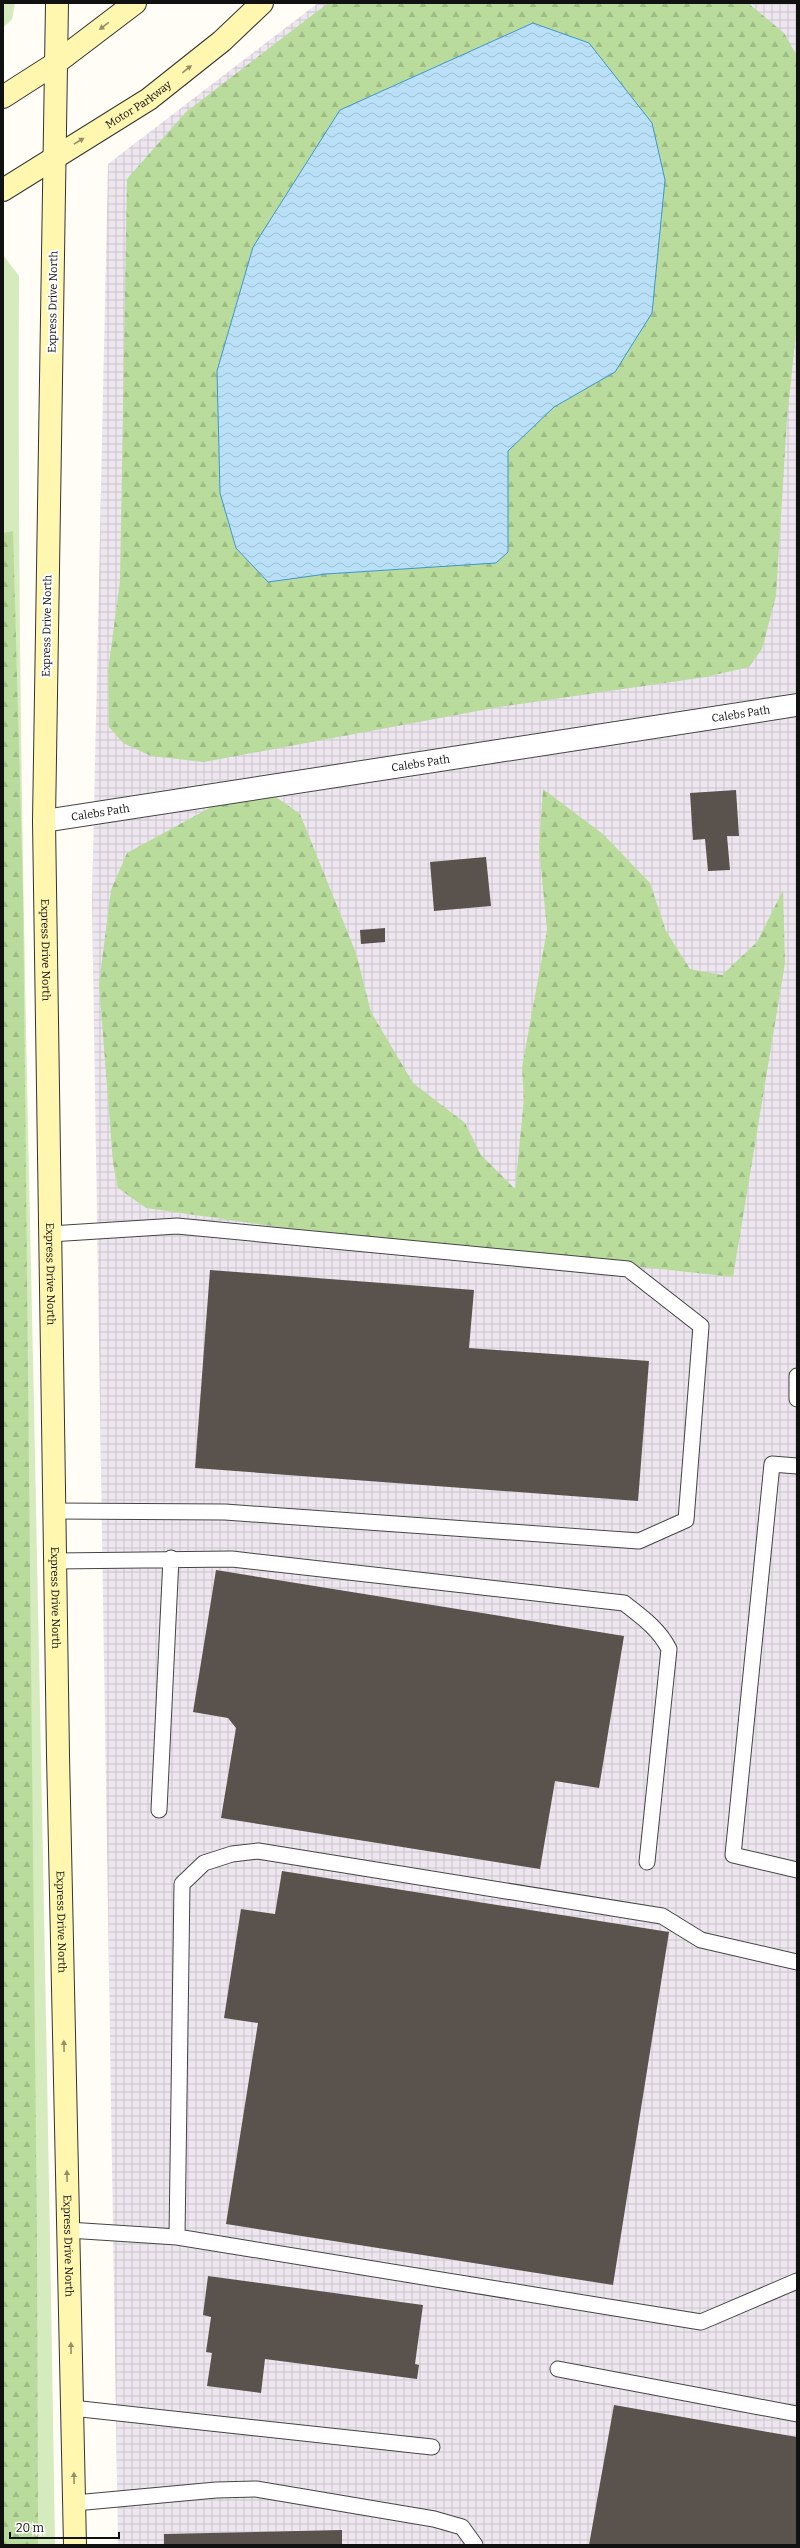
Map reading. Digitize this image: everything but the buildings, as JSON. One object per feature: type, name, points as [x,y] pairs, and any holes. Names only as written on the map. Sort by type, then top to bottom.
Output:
[{"type":"main road","name":"Express Drive North","points":[[57,3],[44,821],[55,1561],[75,2545]]},
{"type":"main road","points":[[8,93],[56,63],[135,3]]},
{"type":"main road","name":"Motor Parkway","points":[[3,190],[55,156],[149,99],[222,41],[262,3]]},
{"type":"street","name":"Calebs Path","points":[[44,821],[797,705]]},
{"type":"lane","points":[[50,1234],[177,1226],[628,1269],[701,1326],[686,1520],[639,1541],[225,1512],[55,1511]]},
{"type":"lane","points":[[797,1376],[797,1399]]},
{"type":"lane","points":[[797,1466],[772,1464],[733,1855],[797,1870]]},
{"type":"lane","points":[[159,1810],[171,1558]]},
{"type":"lane","points":[[55,1561],[171,1558],[242,1560],[624,1603],[648,1620],[662,1636],[670,1649],[647,1862]]},
{"type":"lane","points":[[178,2237],[182,1884],[204,1863],[232,1854],[258,1851],[662,1916],[701,1940],[797,1962]]},
{"type":"lane","points":[[68,2230],[178,2237],[701,2322],[797,2281]]},
{"type":"lane","points":[[558,2369],[797,2414]]},
{"type":"lane","points":[[72,2408],[432,2447]]},
{"type":"lane","points":[[74,2503],[216,2490],[256,2489],[434,2519],[462,2527],[475,2545]]},
{"type":"shaded area","points":[[318,3],[797,3],[797,2545],[118,2545],[92,902],[108,164]]},
{"type":"green space","points":[[3,3],[15,3],[12,19],[3,28]]},
{"type":"green space","points":[[328,3],[748,3],[784,33],[797,56],[797,323],[787,419],[776,596],[762,649],[749,667],[706,677],[499,707],[204,762],[151,756],[123,743],[109,727],[108,671],[120,581],[127,179],[186,112]]},
{"type":"green space","points":[[3,255],[19,276],[19,547],[22,818],[45,1952],[55,2545],[3,2545]]},
{"type":"green space","points":[[13,531],[23,892],[37,2240],[38,2545],[3,2545],[3,533]]},
{"type":"green space","points":[[543,789],[603,834],[650,883],[666,931],[690,969],[722,975],[757,942],[783,890],[785,963],[733,1277],[271,1226],[146,1208],[118,1188],[113,1163],[99,984],[111,890],[127,853],[213,806],[276,797],[300,814],[356,953],[371,1012],[413,1083],[465,1123],[481,1155],[515,1189],[524,1099],[522,1067],[547,930],[539,847]]},
{"type":"water","points":[[533,23],[589,43],[652,123],[665,180],[652,313],[615,372],[554,407],[508,451],[508,552],[496,563],[326,574],[268,582],[236,548],[220,493],[217,371],[253,247],[340,110]]}]
